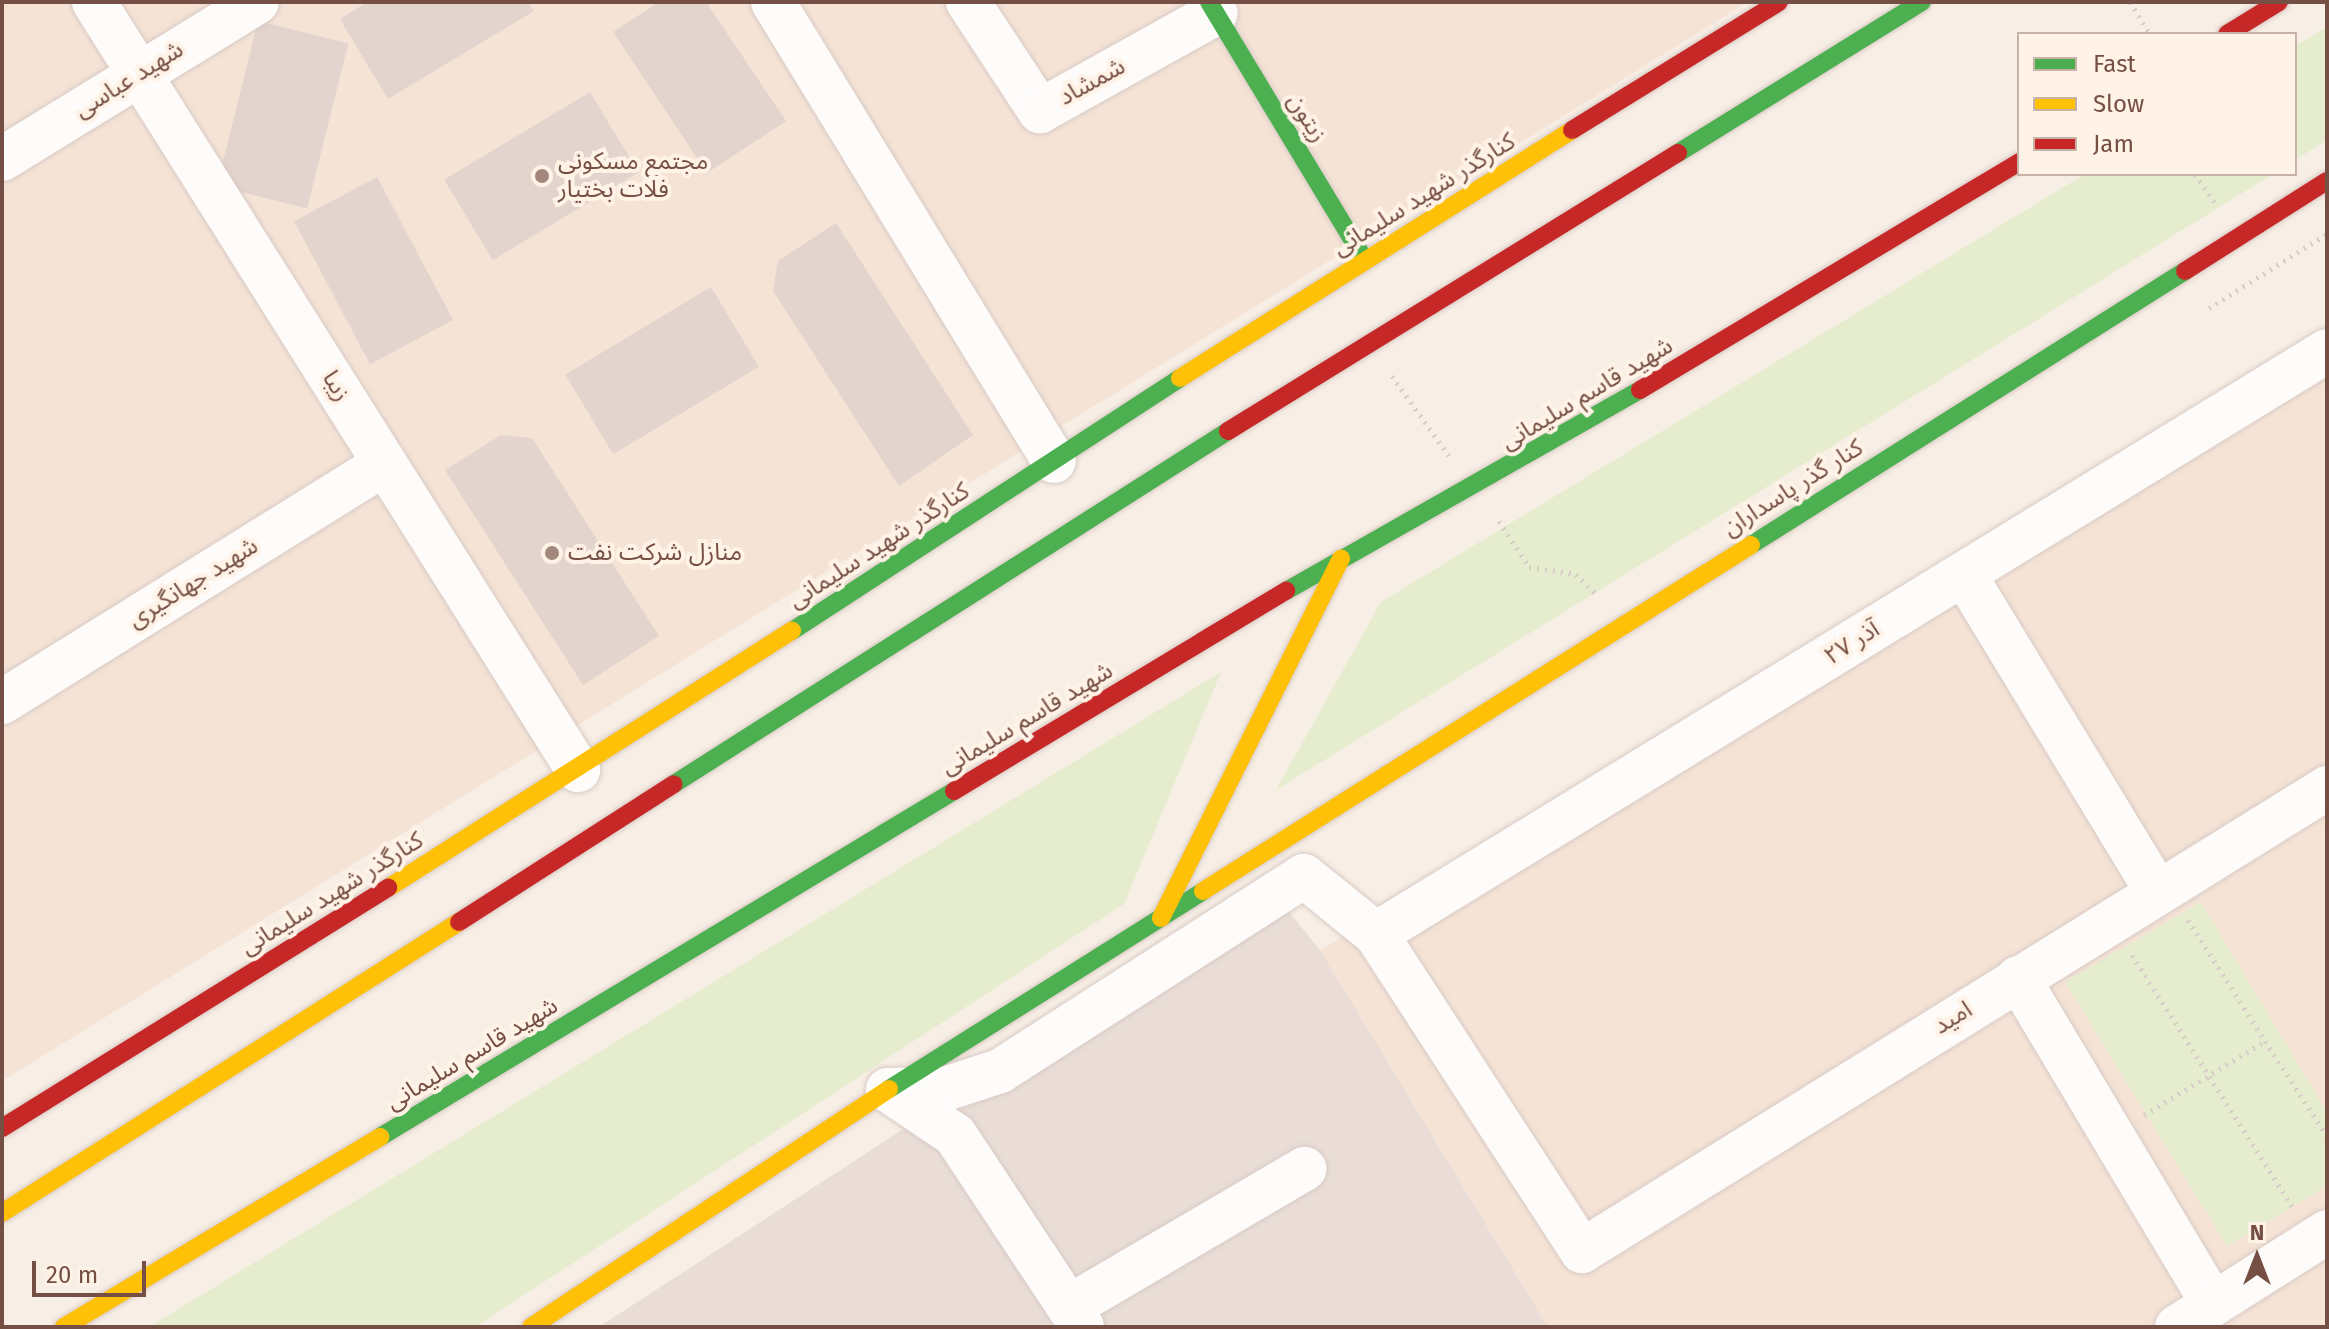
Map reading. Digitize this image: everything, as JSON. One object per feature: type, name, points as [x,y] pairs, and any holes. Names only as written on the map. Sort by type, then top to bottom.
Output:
[{"type":"main road","name":"کنارگذر شهید سلیمانی","points":[[2,1128],[578,770],[1364,259],[1779,2]]},
{"type":"main road","points":[[2,1213],[1267,406],[1922,2]]},
{"type":"main road","points":[[2230,32],[2279,2]]},
{"type":"main road","name":"زیتون","points":[[1213,8],[1364,259]]},
{"type":"main road","name":"شهید قاسم سلیمانی","points":[[64,1327],[1341,558],[1490,480],[2017,163]]},
{"type":"main road","name":"کنار گذر پاسداران","points":[[1161,918],[2327,181]]},
{"type":"main road","points":[[531,1327],[888,1090],[1161,918],[1341,558]]},
{"type":"street","name":"زیبا","points":[[94,2],[578,770]]},
{"type":"street","name":"شهید عباسی","points":[[2,159],[257,2]]},
{"type":"street","points":[[773,2],[1054,461]]},
{"type":"street","name":"شمشاد","points":[[968,2],[1040,111],[1213,8]]},
{"type":"street","name":"آذر ۲۷","points":[[1376,934],[2327,351]]},
{"type":"street","name":"شهید جهانگیری","points":[[2,702],[385,464]]},
{"type":"street","points":[[1964,574],[2168,899]]},
{"type":"street","name":"امید","points":[[1376,934],[1582,1251],[2109,921],[2168,899],[2327,788]]},
{"type":"street","points":[[888,1090],[945,1089],[1000,1071],[1304,876],[1376,934]]},
{"type":"street","points":[[2018,978],[2112,1135],[2195,1316],[2320,1236]]},
{"type":"street","points":[[888,1090],[955,1135],[1075,1317],[1304,1169]]},
{"type":"path","points":[[2130,2],[2149,32]]},
{"type":"path","points":[[2168,899],[2327,1136]]},
{"type":"path","points":[[2109,921],[2208,1075],[2320,1236]]},
{"type":"path","points":[[2112,1135],[2265,1041]]},
{"type":"shaded area","points":[[2,2],[1748,2],[2,1081]]},
{"type":"shaded area","points":[[2327,366],[2327,1327],[1548,1327],[1320,950]]},
{"type":"shaded area","points":[[1271,890],[1320,950],[1548,1327],[599,1327]]},
{"type":"green space","points":[[2327,27],[2327,140],[2297,159],[2297,45]]},
{"type":"green space","points":[[2082,176],[2270,176],[1276,790],[1381,602]]},
{"type":"green space","points":[[1221,672],[1124,904],[475,1327],[149,1327]]},
{"type":"green space","points":[[2201,902],[2327,1112],[2327,1186],[2227,1246],[2065,982]]},
{"type":"building","points":[[367,2],[528,2],[534,11],[388,99],[340,19]]},
{"type":"building","points":[[659,2],[706,2],[786,121],[707,173],[613,32]]},
{"type":"building","points":[[258,21],[348,43],[307,208],[217,186]]},
{"type":"building","name":"مجتمع مسکونی فلات بختیار","points":[[590,92],[638,173],[493,260],[444,180]]},
{"type":"building","points":[[377,177],[453,320],[370,364],[294,221]]},
{"type":"building","points":[[836,223],[973,435],[899,486],[773,291],[778,261]]},
{"type":"building","points":[[711,287],[759,367],[613,454],[565,375]]},
{"type":"building","name":"منازل شرکت نفت","points":[[501,435],[532,438],[659,636],[583,685],[445,470]]},
{"type":"traffic: fast","points":[[1209,2],[1364,259]]},
{"type":"traffic: fast","points":[[1678,153],[1922,2]]},
{"type":"traffic: fast","points":[[1751,545],[2185,271]]},
{"type":"traffic: fast","points":[[792,631],[1180,378]]},
{"type":"traffic: fast","points":[[1286,591],[1640,390]]},
{"type":"traffic: fast","points":[[674,784],[1228,431]]},
{"type":"traffic: fast","points":[[380,1137],[954,791]]},
{"type":"traffic: fast","points":[[889,1089],[1203,891]]},
{"type":"traffic: slow","points":[[1180,378],[1572,130]]},
{"type":"traffic: slow","points":[[1203,891],[1751,545]]},
{"type":"traffic: slow","points":[[1161,918],[1341,558]]},
{"type":"traffic: slow","points":[[388,888],[792,631]]},
{"type":"traffic: slow","points":[[2,1213],[459,922]]},
{"type":"traffic: slow","points":[[531,1327],[889,1089]]},
{"type":"traffic: slow","points":[[64,1327],[380,1137]]},
{"type":"traffic: jam","points":[[1572,130],[1779,2]]},
{"type":"traffic: jam","points":[[2230,32],[2279,2]]},
{"type":"traffic: jam","points":[[1228,431],[1678,153]]},
{"type":"traffic: jam","points":[[1640,390],[2017,163]]},
{"type":"traffic: jam","points":[[2185,271],[2327,181]]},
{"type":"traffic: jam","points":[[954,791],[1286,591]]},
{"type":"traffic: jam","points":[[459,922],[674,784]]},
{"type":"traffic: jam","points":[[2,1128],[388,888]]},
{"type":"place","name":"مجتمع مسکونی فلات بختیار","points":[[542,176]]},
{"type":"place","name":"منازل شرکت نفت","points":[[552,553]]}]
